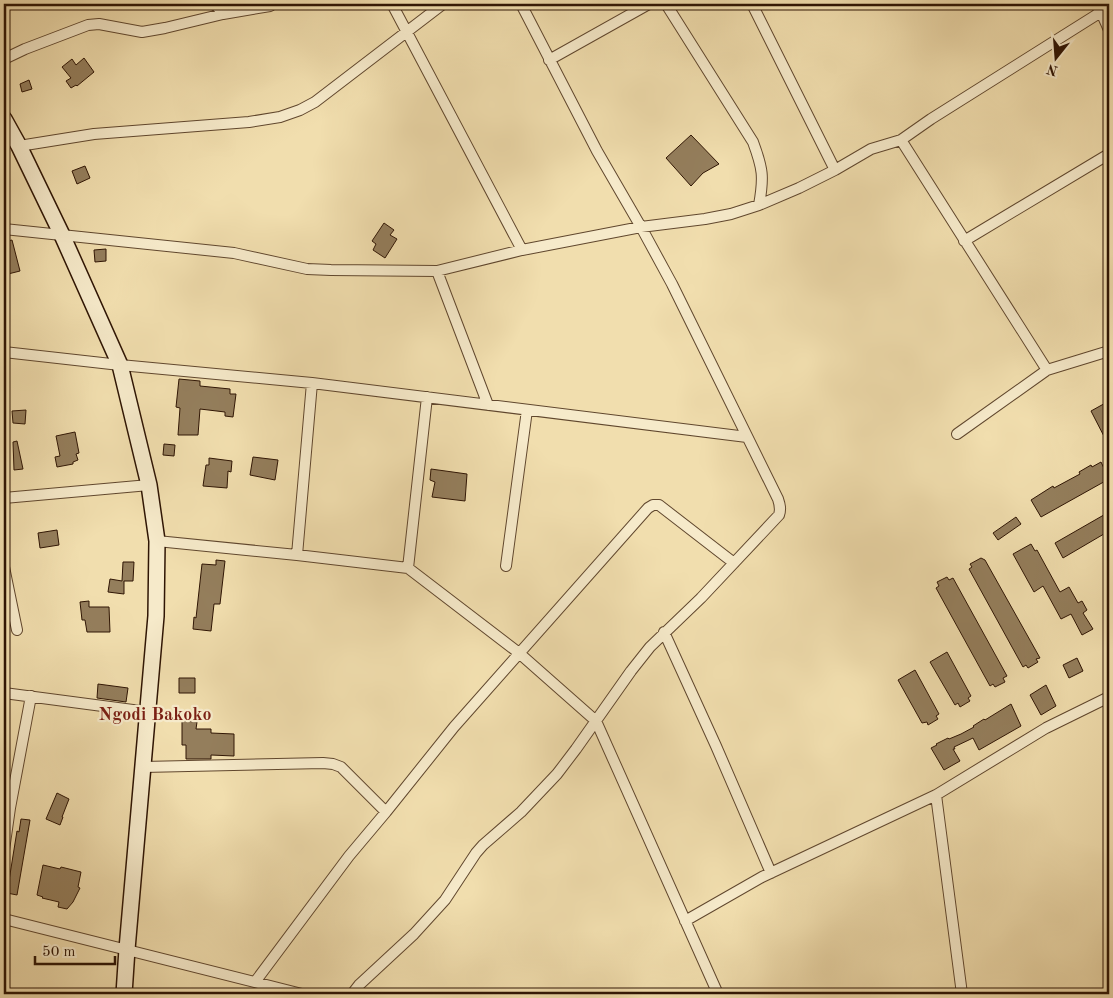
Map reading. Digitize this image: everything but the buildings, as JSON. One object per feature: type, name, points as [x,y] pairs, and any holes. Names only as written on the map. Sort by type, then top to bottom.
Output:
[{"type":"main road","points":[[4,119],[62,235],[120,365],[149,485],[157,540],[156,616],[124,994]]},
{"type":"street","points":[[215,4],[223,14]]},
{"type":"street","points":[[4,59],[88,25],[99,24],[142,32],[273,4]]},
{"type":"street","points":[[392,4],[522,250]]},
{"type":"street","points":[[18,146],[94,134],[249,122],[280,117],[315,102],[443,4]]},
{"type":"street","points":[[352,994],[414,934],[444,900],[483,845],[521,812],[557,774],[650,647],[734,564],[779,515],[780,510],[778,499],[672,284],[597,151],[521,4]]},
{"type":"street","points":[[549,60],[649,4]]},
{"type":"street","points":[[666,4],[753,142],[762,167],[763,183],[758,205]]},
{"type":"street","points":[[752,4],[835,170]]},
{"type":"street","points":[[4,229],[234,252],[307,269],[437,271],[522,250],[641,226],[705,220],[758,205],[835,170],[871,148],[901,140],[1098,8],[1109,30]]},
{"type":"street","points":[[901,140],[1047,370]]},
{"type":"street","points":[[964,241],[1109,154]]},
{"type":"street","points":[[437,271],[488,405]]},
{"type":"street","points":[[957,434],[1047,370],[1109,351]]},
{"type":"street","points":[[4,352],[312,383],[747,437]]},
{"type":"street","points":[[297,555],[312,383]]},
{"type":"street","points":[[408,568],[427,397]]},
{"type":"street","points":[[506,566],[526,410]]},
{"type":"street","points":[[4,498],[149,485]]},
{"type":"street","points":[[255,982],[349,856],[454,727],[648,508],[653,505],[659,505],[734,564]]},
{"type":"street","points":[[157,540],[408,568],[519,653],[596,721],[718,994]]},
{"type":"street","points":[[4,567],[17,630]]},
{"type":"street","points":[[664,632],[716,746],[770,873]]},
{"type":"street","points":[[4,693],[148,712]]},
{"type":"street","points":[[4,850],[7,808],[31,696]]},
{"type":"street","points":[[685,921],[770,873],[936,795],[1046,728],[1109,697]]},
{"type":"street","points":[[143,767],[333,764],[341,767],[386,812]]},
{"type":"street","points":[[936,795],[962,994]]},
{"type":"street","points":[[4,919],[302,994]]},
{"type":"district","name":"Ngodi Bakoko","points":[[155,714]]}]
